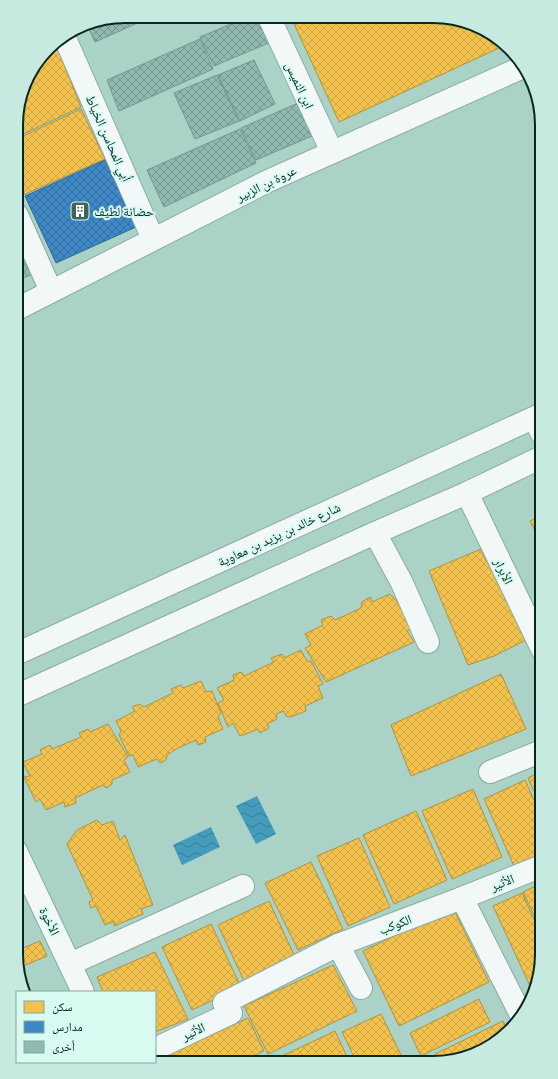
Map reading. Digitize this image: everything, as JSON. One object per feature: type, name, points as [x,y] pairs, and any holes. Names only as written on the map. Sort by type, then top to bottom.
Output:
[{"type":"street","name":"ابن النميس","points":[[272,23],[332,152]]},
{"type":"street","name":"أبي المحاسن الخياط","points":[[67,42],[153,239]]},
{"type":"street","name":"عروة بن الزبير","points":[[23,306],[268,181],[518,69]]},
{"type":"street","points":[[23,228],[51,291]]},
{"type":"street","name":"شارع خالد بن يزيد بن معاوية","points":[[23,651],[535,424]]},
{"type":"street","points":[[23,693],[375,533],[467,493],[535,460]]},
{"type":"street","name":"الأبرار","points":[[467,493],[535,634]]},
{"type":"street","points":[[375,533],[402,583],[428,642]]},
{"type":"street","points":[[490,772],[535,754]]},
{"type":"street","name":"الأخوة","points":[[23,866],[83,991]]},
{"type":"street","name":"الأثير","points":[[462,898],[535,869]]},
{"type":"street","points":[[70,964],[243,886]]},
{"type":"street","points":[[462,898],[518,1010]]},
{"type":"street","name":"الكوكب","points":[[231,1013],[224,1003],[338,945],[462,898]]},
{"type":"street","points":[[338,945],[361,988]]},
{"type":"street","name":"الأثير","points":[[156,1049],[231,1013]]},
{"type":"water","points":[[257,796],[276,834],[256,844],[236,806]]},
{"type":"water","points":[[211,827],[220,847],[182,865],[173,845]]},
{"type":"building: سكن","points":[[294,23],[439,23],[466,28],[489,40],[499,48],[339,122]]},
{"type":"building: سكن","points":[[58,48],[81,107],[23,134],[24,112],[28,92],[40,69]]},
{"type":"building: سكن","points":[[81,109],[105,159],[23,195],[23,136]]},
{"type":"building: سكن","points":[[535,519],[535,531],[530,521]]},
{"type":"building: سكن","points":[[481,549],[486,561],[490,559],[526,640],[494,656],[468,665],[429,571]]},
{"type":"building: سكن","points":[[390,594],[400,605],[413,628],[407,631],[414,642],[326,682],[305,648],[311,645],[305,634],[323,625],[321,620],[331,616],[335,620],[361,608],[362,602],[370,597],[372,602]]},
{"type":"building: سكن","points":[[301,650],[307,661],[311,661],[323,684],[318,686],[323,698],[305,706],[306,711],[290,717],[286,716],[284,711],[276,714],[277,719],[267,724],[269,728],[260,733],[258,729],[240,736],[233,723],[228,727],[218,703],[224,700],[217,688],[234,680],[233,675],[241,672],[244,676],[274,662],[271,658],[282,654],[284,658]]},
{"type":"building: سكن","points":[[501,674],[526,729],[411,776],[391,725]]},
{"type":"building: سكن","points":[[201,681],[206,692],[212,691],[221,713],[218,717],[223,729],[205,737],[206,742],[198,745],[196,740],[176,749],[167,755],[166,760],[160,763],[157,759],[138,767],[133,755],[129,756],[119,735],[121,731],[116,721],[135,711],[132,707],[140,704],[144,707],[173,693],[171,689],[181,685],[183,688]]},
{"type":"building: سكن","points":[[108,724],[128,757],[124,760],[130,772],[112,780],[112,784],[106,788],[103,785],[75,798],[76,803],[65,807],[64,802],[46,810],[40,799],[36,802],[24,777],[30,776],[23,762],[42,754],[40,750],[50,745],[52,749],[81,737],[79,733],[88,729],[90,732]]},
{"type":"building: سكن","points":[[535,774],[535,794],[528,778]]},
{"type":"building: سكن","points":[[525,780],[535,802],[535,857],[514,866],[484,799]]},
{"type":"building: سكن","points":[[473,789],[502,857],[452,879],[422,811]]},
{"type":"building: سكن","points":[[416,811],[447,880],[394,904],[363,835]]},
{"type":"building: سكن","points":[[97,820],[102,825],[113,821],[120,840],[125,835],[153,905],[141,909],[143,914],[114,926],[114,921],[105,925],[96,906],[91,908],[89,902],[93,900],[67,844],[77,830]]},
{"type":"building: سكن","points":[[359,838],[390,907],[348,926],[317,856]]},
{"type":"building: سكن","points":[[311,862],[343,929],[298,950],[265,883]]},
{"type":"building: سكن","points":[[535,886],[535,917],[523,892]]},
{"type":"building: سكن","points":[[522,893],[535,922],[535,960],[530,986],[493,906]]},
{"type":"building: سكن","points":[[269,901],[296,959],[245,983],[218,925]]},
{"type":"building: سكن","points":[[453,908],[489,982],[399,1026],[363,951]]},
{"type":"building: سكن","points":[[211,924],[241,987],[192,1010],[162,947]]},
{"type":"building: سكن","points":[[40,941],[47,956],[24,966],[23,948]]},
{"type":"building: سكن","points":[[155,952],[188,1019],[156,1032],[156,991],[103,991],[97,977]]},
{"type":"building: سكن","points":[[333,965],[357,1011],[268,1054],[244,1006]]},
{"type":"building: سكن","points":[[479,999],[490,1022],[421,1056],[410,1033]]},
{"type":"building: سكن","points":[[381,1014],[402,1056],[354,1056],[342,1032]]},
{"type":"building: سكن","points":[[248,1018],[264,1051],[253,1056],[166,1056]]},
{"type":"building: سكن","points":[[503,1021],[505,1026],[489,1039],[466,1051],[446,1055],[436,1056],[435,1054]]},
{"type":"building: سكن","points":[[335,1031],[347,1056],[282,1056]]},
{"type":"building: مدارس","name":"حضانة لطيف","points":[[105,160],[136,227],[56,263],[25,196]]},
{"type":"building: أخرى","points":[[119,23],[137,23],[95,42],[90,30],[99,26]]},
{"type":"building: أخرى","points":[[234,23],[262,23],[271,42],[214,66],[200,37]]},
{"type":"building: أخرى","points":[[200,39],[213,69],[119,111],[107,80]]},
{"type":"building: أخرى","points":[[254,60],[275,104],[240,121],[218,75]]},
{"type":"building: أخرى","points":[[217,75],[239,121],[195,139],[174,93]]},
{"type":"building: أخرى","points":[[298,103],[314,135],[256,160],[241,128]]},
{"type":"building: أخرى","points":[[240,129],[256,163],[164,207],[147,170]]},
{"type":"building: أخرى","points":[[23,246],[34,273],[23,278]]},
{"type":"place","name":"حضانة لطيف","points":[[80,211]]}]
